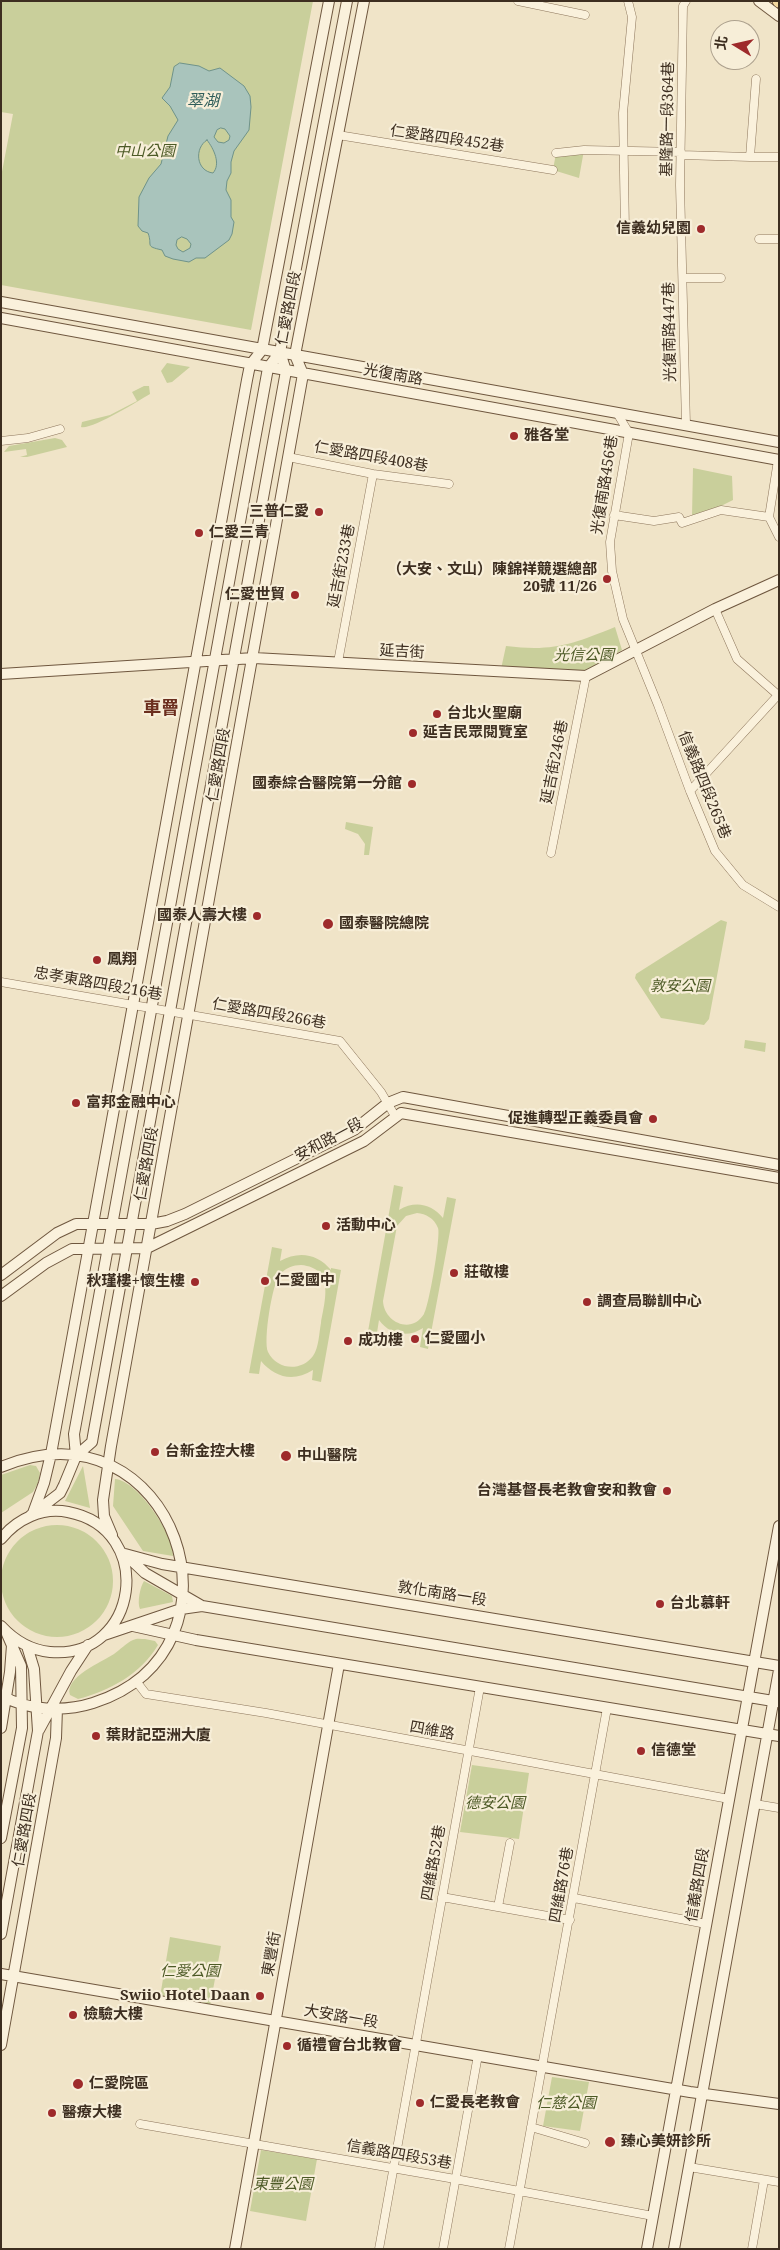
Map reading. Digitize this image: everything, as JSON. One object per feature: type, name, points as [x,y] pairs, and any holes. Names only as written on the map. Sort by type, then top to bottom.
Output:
[{"type":"main road","name":"仁愛路四段","points":[[31,1514],[44,1482],[51,1454],[194,661],[250,364],[262,350],[329,1]]},
{"type":"main road","name":"仁愛路四段","points":[[76,1456],[74,1434],[268,368],[280,352],[347,1]]},
{"type":"main road","name":"仁愛路四段","points":[[112,1535],[104,1516],[103,1500],[108,1465],[254,658],[303,374],[295,355],[364,1]]},
{"type":"main road","points":[[759,1],[779,16]]},
{"type":"main road","name":"光復南路","points":[[1,302],[779,442]]},
{"type":"main road","name":"光復南路","points":[[1,318],[778,460]]},
{"type":"main road","name":"仁愛路四段","points":[[31,1514],[60,1492],[76,1456],[92,1442],[286,371],[280,352]]},
{"type":"main road","points":[[586,676],[715,609],[779,580]]},
{"type":"main road","name":"延吉街","points":[[1,674],[254,658],[586,676]]},
{"type":"main road","name":"安和路一段","points":[[1,1275],[57,1234],[76,1224],[152,1224],[185,1214],[354,1130],[388,1103],[407,1097],[779,1164]]},
{"type":"main road","points":[[395,1116],[405,1113],[779,1178]]},
{"type":"main road","name":"安和路一段","points":[[1,1296],[46,1263],[72,1249],[109,1247],[148,1248],[364,1141],[395,1116]]},
{"type":"main road","points":[[1,1467],[33,1456],[51,1454],[76,1456],[108,1465],[141,1486],[159,1506],[175,1535],[183,1567],[181,1609],[172,1635],[156,1661],[136,1681],[101,1701],[76,1707],[37,1707],[4,1696]]},
{"type":"main road","points":[[3,1533],[31,1514],[54,1511],[78,1514],[100,1525],[112,1535],[122,1551],[145,1573],[202,1606]]},
{"type":"main road","name":"信義路四段","points":[[647,2249],[779,1526]]},
{"type":"main road","points":[[104,1635],[120,1613],[128,1587],[122,1551]]},
{"type":"main road","name":"敦化南路一段","points":[[122,1551],[146,1561],[779,1666]]},
{"type":"main road","points":[[4,1628],[27,1646],[42,1651],[58,1653],[73,1651],[88,1645],[104,1635],[181,1609],[202,1606],[776,1702]]},
{"type":"main road","points":[[132,1626],[172,1635],[339,1664],[779,1736]]},
{"type":"main road","name":"仁愛路四段","points":[[1,1838],[22,1728],[21,1666],[4,1628]]},
{"type":"main road","points":[[1,1728],[12,1644]]},
{"type":"main road","name":"仁愛路四段","points":[[38,1731],[54,1708],[71,1671],[88,1645]]},
{"type":"main road","name":"仁愛路四段","points":[[1,1934],[38,1731],[34,1669],[27,1646]]},
{"type":"main road","name":"東豐街","points":[[234,2249],[339,1664]]},
{"type":"main road","points":[[674,2249],[767,1734],[776,1702],[779,1670]]},
{"type":"main road","name":"仁愛路四段","points":[[1,2045],[56,1738],[54,1708]]},
{"type":"main road","name":"大安路一段","points":[[1,1974],[702,2094],[779,2104]]},
{"type":"street","points":[[518,1],[586,15]]},
{"type":"street","points":[[625,231],[624,113],[632,17],[628,1]]},
{"type":"street","name":"基隆路一段364巷","points":[[683,238],[680,185],[683,6],[686,1]]},
{"type":"street","points":[[750,157],[756,79]]},
{"type":"street","name":"仁愛路四段452巷","points":[[338,135],[553,170]]},
{"type":"street","points":[[556,153],[584,150],[624,153],[779,157]]},
{"type":"street","name":"光復南路447巷","points":[[683,238],[686,425]]},
{"type":"street","points":[[758,240],[779,239]]},
{"type":"street","points":[[683,278],[722,278]]},
{"type":"street","name":"光復南路456巷","points":[[617,413],[629,433],[610,542],[612,571],[623,619],[636,650]]},
{"type":"street","points":[[1,441],[28,438],[60,429]]},
{"type":"street","name":"仁愛路四段408巷","points":[[288,457],[373,474],[449,484]]},
{"type":"street","points":[[778,460],[769,517],[779,537]]},
{"type":"street","name":"延吉街233巷","points":[[338,662],[373,474]]},
{"type":"street","points":[[614,515],[654,521],[679,517],[682,523],[721,510],[769,517]]},
{"type":"street","points":[[690,791],[778,694],[737,659],[715,609]]},
{"type":"street","name":"信義路四段265巷","points":[[636,650],[690,791],[719,857],[743,885],[779,907]]},
{"type":"street","name":"延吉街246巷","points":[[551,854],[586,676]]},
{"type":"street","name":"忠孝東路四段216巷","points":[[1,982],[189,1014]]},
{"type":"street","name":"仁愛路四段266巷","points":[[189,1014],[340,1040],[388,1103],[395,1116]]},
{"type":"street","name":"四維路","points":[[136,1681],[146,1694],[266,1713],[729,1799]]},
{"type":"street","name":"四維路52巷","points":[[380,2249],[480,1687]]},
{"type":"street","name":"四維路76巷","points":[[510,2249],[607,1708]]},
{"type":"street","points":[[755,1804],[779,1808]]},
{"type":"street","points":[[498,1907],[510,1842]]},
{"type":"street","points":[[442,1898],[570,1920]]},
{"type":"street","points":[[574,1898],[706,1924]]},
{"type":"street","points":[[443,2249],[478,2055]]},
{"type":"street","name":"信義路四段53巷","points":[[140,2124],[520,2190],[653,2216]]},
{"type":"street","points":[[532,2127],[585,2143]]},
{"type":"street","points":[[689,2166],[779,2182]]},
{"type":"street","points":[[752,2249],[764,2180]]},
{"type":"green space","name":"中山公園","points":[[1,1],[313,1],[251,330],[1,285],[1,177],[13,114],[1,112]]},
{"type":"green space","points":[[584,150],[579,178],[553,170],[556,153]]},
{"type":"green space","points":[[167,363],[190,367],[172,382],[167,383],[161,371]]},
{"type":"green space","points":[[144,386],[149,386],[150,394],[105,420],[87,427],[81,427],[82,422],[110,415],[137,401],[132,392]]},
{"type":"green space","points":[[55,438],[62,440],[67,447],[27,457],[20,457],[27,455],[26,449],[4,452],[9,446]]},
{"type":"green space","points":[[693,468],[732,476],[733,500],[711,511],[692,516]]},
{"type":"green space","name":"光信公園","points":[[615,627],[622,650],[585,673],[501,669],[506,646],[537,648],[562,645]]},
{"type":"green space","points":[[346,822],[373,827],[369,855],[364,855],[365,844],[358,834],[345,829]]},
{"type":"green space","name":"敦安公園","points":[[721,920],[727,922],[709,1019],[704,1025],[661,1018],[635,978],[636,974]]},
{"type":"green space","points":[[745,1040],[766,1043],[765,1052],[744,1048]]},
{"type":"green space","points":[[394,1185],[403,1187],[399,1210],[411,1205],[423,1205],[434,1209],[443,1218],[447,1197],[456,1199],[428,1349],[420,1347],[423,1328],[411,1333],[399,1333],[388,1329],[379,1320],[376,1339],[367,1337]],"holes":[[[417,1213],[432,1219],[438,1228],[436,1257],[429,1298],[424,1314],[419,1320],[406,1325],[393,1320],[388,1315],[383,1301],[397,1226],[406,1216]]]},
{"type":"green space","points":[[272,1247],[282,1249],[280,1261],[294,1256],[307,1255],[320,1260],[331,1270],[331,1268],[341,1270],[321,1382],[312,1380],[313,1370],[299,1376],[285,1376],[272,1371],[261,1361],[259,1374],[249,1373]],"holes":[[[292,1266],[312,1267],[319,1272],[325,1286],[318,1340],[313,1356],[308,1361],[296,1367],[289,1367],[277,1362],[268,1352],[267,1325],[271,1300],[280,1274]]]},
{"type":"green space","points":[[30,1465],[36,1466],[40,1473],[38,1483],[33,1492],[1,1513],[1,1475]]},
{"type":"green space","points":[[83,1466],[90,1508],[65,1501]]},
{"type":"green space","points":[[115,1479],[124,1482],[134,1489],[153,1510],[168,1536],[173,1556],[143,1551],[113,1506]]},
{"type":"green space","points":[[57,1525],[78,1529],[97,1541],[109,1560],[113,1581],[109,1602],[97,1621],[78,1633],[57,1637],[36,1633],[17,1621],[5,1602],[1,1581],[5,1560],[17,1541],[36,1529]]},
{"type":"green space","points":[[144,1581],[172,1596],[173,1602],[140,1609],[139,1595]]},
{"type":"green space","points":[[145,1639],[155,1641],[158,1645],[143,1665],[133,1673],[112,1686],[90,1696],[78,1699],[70,1695],[70,1688],[78,1676],[114,1654],[130,1641]]},
{"type":"green space","name":"德安公園","points":[[472,1765],[529,1773],[519,1839],[460,1832]]},
{"type":"green space","name":"仁愛公園","points":[[170,1937],[221,1946],[210,2006],[160,1997]]},
{"type":"green space","name":"仁慈公園","points":[[552,2077],[589,2082],[580,2131],[543,2126]]},
{"type":"green space","name":"東豐公園","points":[[261,2150],[317,2159],[306,2221],[250,2211]]},
{"type":"water","name":"翠湖","points":[[180,63],[199,66],[209,71],[220,68],[244,86],[250,96],[251,107],[249,130],[234,151],[231,173],[227,181],[226,190],[231,200],[231,217],[234,222],[232,234],[229,240],[205,258],[196,258],[189,262],[165,256],[162,250],[150,245],[148,233],[142,231],[138,226],[139,197],[149,178],[161,164],[168,136],[178,120],[170,106],[162,98],[170,87],[174,67]],"holes":[[[225,129],[230,136],[229,140],[224,143],[218,142],[214,137],[217,130]],[[207,140],[214,152],[216,165],[213,173],[207,171],[200,164],[199,153]],[[182,237],[187,239],[191,244],[190,248],[183,252],[178,249],[176,245],[177,240]]]},
{"type":"place","name":"信義幼兒園","points":[[701,229]]},
{"type":"place","name":"雅各堂","points":[[514,436]]},
{"type":"place","name":"三普仁愛","points":[[319,512]]},
{"type":"place","name":"仁愛三青","points":[[199,533]]},
{"type":"place","name":"（大安、文山）陳錦祥競選總部 20號 11/26","points":[[607,579]]},
{"type":"place","name":"仁愛世貿","points":[[295,595]]},
{"type":"place","name":"台北火聖廟","points":[[437,714]]},
{"type":"place","name":"延吉民眾閱覽室","points":[[413,733]]},
{"type":"place","name":"國泰綜合醫院第一分館","points":[[412,784]]},
{"type":"place","name":"國泰人壽大樓","points":[[257,916]]},
{"type":"place","name":"國泰醫院總院","points":[[328,924]]},
{"type":"place","name":"鳳翔","points":[[97,960]]},
{"type":"place","name":"富邦金融中心","points":[[76,1103]]},
{"type":"place","name":"促進轉型正義委員會","points":[[653,1119]]},
{"type":"place","name":"活動中心","points":[[326,1226]]},
{"type":"place","name":"莊敬樓","points":[[454,1273]]},
{"type":"place","name":"仁愛國中","points":[[265,1281]]},
{"type":"place","name":"秋瑾樓+懷生樓","points":[[195,1282]]},
{"type":"place","name":"調查局聯訓中心","points":[[587,1302]]},
{"type":"place","name":"仁愛國小","points":[[415,1339]]},
{"type":"place","name":"成功樓","points":[[348,1341]]},
{"type":"place","name":"台新金控大樓","points":[[155,1452]]},
{"type":"place","name":"中山醫院","points":[[286,1456]]},
{"type":"place","name":"台灣基督長老教會安和教會","points":[[667,1491]]},
{"type":"place","name":"台北慕軒","points":[[660,1604]]},
{"type":"place","name":"葉財記亞洲大廈","points":[[96,1736]]},
{"type":"place","name":"信德堂","points":[[641,1751]]},
{"type":"place","name":"Swiio Hotel Daan","points":[[260,1996]]},
{"type":"place","name":"檢驗大樓","points":[[73,2015]]},
{"type":"place","name":"循禮會台北教會","points":[[287,2046]]},
{"type":"place","name":"仁愛院區","points":[[78,2084]]},
{"type":"place","name":"仁愛長老教會","points":[[420,2103]]},
{"type":"place","name":"醫療大樓","points":[[52,2113]]},
{"type":"place","name":"臻心美妍診所","points":[[610,2142]]},
{"type":"district","name":"車罾","points":[[161,709]]}]
